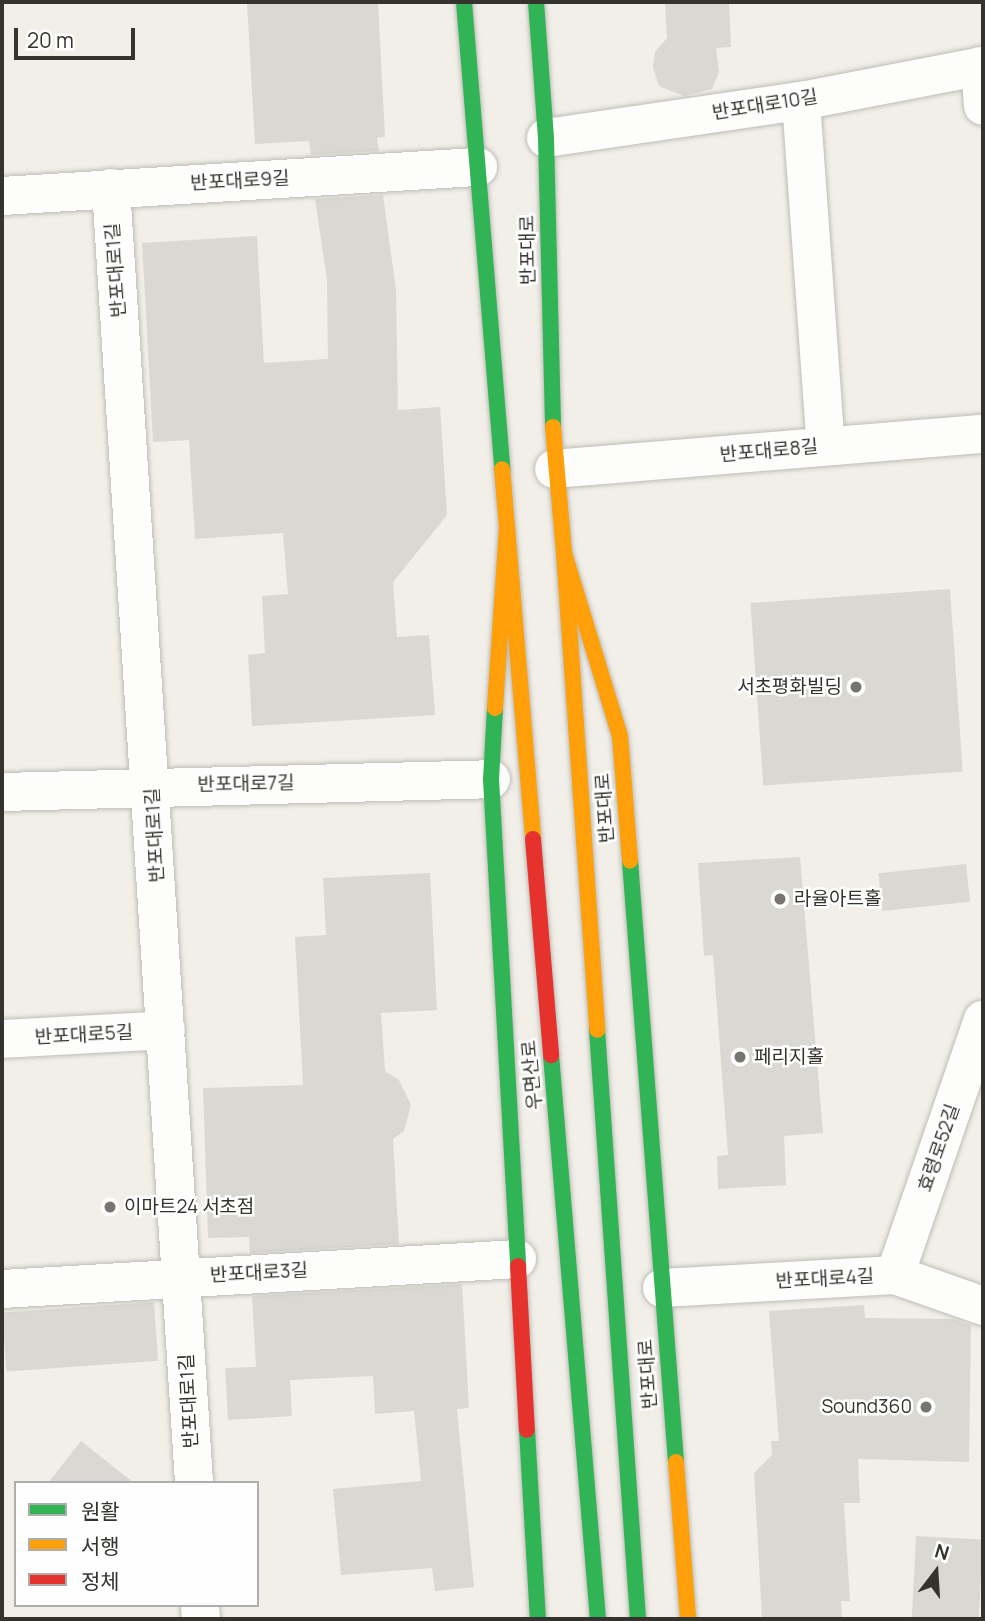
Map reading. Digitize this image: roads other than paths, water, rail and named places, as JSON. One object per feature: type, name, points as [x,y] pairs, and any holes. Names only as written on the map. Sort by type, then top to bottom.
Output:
[{"type":"main road","points":[[464,2],[507,527],[491,779],[538,1619]]},
{"type":"main road","name":"반포대로","points":[[536,2],[547,138],[554,469],[564,553],[620,736],[688,1619]]},
{"type":"main road","name":"우면산로","points":[[507,527],[598,1619]]},
{"type":"main road","points":[[564,553],[638,1619]]},
{"type":"street","name":"반포대로10길","points":[[547,138],[801,101],[982,66]]},
{"type":"street","points":[[982,66],[983,106]]},
{"type":"street","points":[[801,101],[826,446]]},
{"type":"street","name":"반포대로9길","points":[[2,196],[478,167]]},
{"type":"street","name":"반포대로1길","points":[[111,188],[152,786],[194,1481]]},
{"type":"street","name":"반포대로8길","points":[[554,469],[983,433]]},
{"type":"street","name":"반포대로7길","points":[[2,792],[491,779]]},
{"type":"street","name":"효령로52길","points":[[895,1275],[983,1020]]},
{"type":"street","name":"반포대로5길","points":[[2,1039],[166,1030]]},
{"type":"street","name":"반포대로3길","points":[[2,1289],[517,1259]]},
{"type":"street","name":"반포대로4길","points":[[662,1288],[895,1275],[983,1306]]},
{"type":"place","name":"서초평화빌딩","points":[[856,687]]},
{"type":"place","name":"라율아트홀","points":[[780,899]]},
{"type":"place","name":"페리지홀","points":[[740,1057]]},
{"type":"place","name":"이마트24 서초점","points":[[110,1207]]},
{"type":"place","name":"Sound360","points":[[926,1407]]}]
